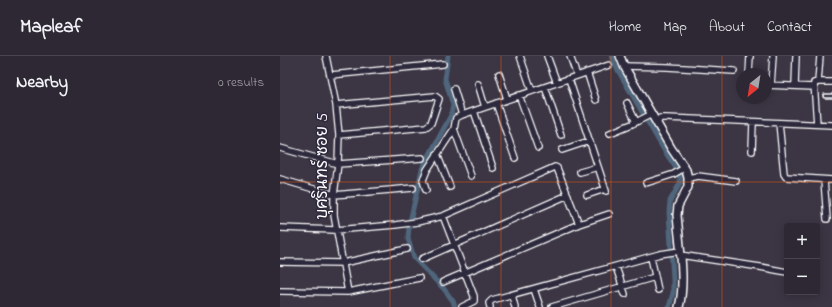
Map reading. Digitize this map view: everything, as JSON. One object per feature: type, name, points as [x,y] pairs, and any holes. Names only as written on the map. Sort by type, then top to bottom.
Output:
[{"type":"street","name":"บุศรินทร์ ซอย 5","points":[[326,56],[336,105],[339,135],[338,164],[334,195],[336,230],[348,292]]},
{"type":"street","points":[[520,56],[532,91]]},
{"type":"street","points":[[547,56],[557,83]]},
{"type":"street","points":[[570,56],[577,76]]},
{"type":"street","points":[[620,56],[648,116],[657,123],[681,170],[688,178],[688,187],[678,206],[677,215],[681,298],[679,307]]},
{"type":"street","points":[[749,68],[750,56]]},
{"type":"street","points":[[771,68],[773,56]]},
{"type":"street","points":[[794,86],[796,56]]},
{"type":"street","points":[[818,82],[820,56]]},
{"type":"street","points":[[331,75],[443,64]]},
{"type":"street","points":[[426,190],[424,180],[427,170],[454,129],[456,118],[507,99],[609,65]]},
{"type":"street","points":[[624,66],[667,67],[734,72]]},
{"type":"street","points":[[587,72],[596,100]]},
{"type":"street","points":[[499,74],[507,99]]},
{"type":"street","points":[[569,78],[606,190],[587,195]]},
{"type":"street","points":[[817,124],[814,84],[818,82],[832,82]]},
{"type":"street","points":[[478,84],[485,107]]},
{"type":"street","points":[[772,85],[814,87]]},
{"type":"street","points":[[545,87],[561,135]]},
{"type":"street","points":[[454,89],[462,115]]},
{"type":"street","points":[[519,95],[538,148]]},
{"type":"street","points":[[336,105],[435,96],[439,99],[431,123],[426,127],[339,135]]},
{"type":"street","points":[[496,103],[515,158]]},
{"type":"street","points":[[627,103],[636,122]]},
{"type":"street","points":[[474,111],[493,168]]},
{"type":"street","points":[[610,133],[648,116]]},
{"type":"street","points":[[657,123],[660,118],[832,125]]},
{"type":"street","points":[[752,151],[753,122]]},
{"type":"street","points":[[779,123],[784,174],[786,177],[832,180]]},
{"type":"street","points":[[454,129],[471,176]]},
{"type":"street","points":[[562,150],[589,141]]},
{"type":"street","points":[[280,148],[338,164],[422,158]]},
{"type":"street","points":[[437,154],[450,187]]},
{"type":"street","points":[[580,172],[598,166]]},
{"type":"street","points":[[280,228],[336,230],[417,222],[443,216],[554,167],[557,168],[579,224]]},
{"type":"street","points":[[646,183],[681,170]]},
{"type":"street","points":[[688,178],[698,176],[736,181]]},
{"type":"street","points":[[280,179],[334,195],[413,188]]},
{"type":"street","points":[[824,180],[827,219]]},
{"type":"street","points":[[422,258],[568,195]]},
{"type":"street","points":[[443,282],[579,224],[609,214]]},
{"type":"street","points":[[443,216],[474,296],[472,302],[462,307]]},
{"type":"street","points":[[280,262],[343,263],[407,249]]},
{"type":"street","points":[[490,307],[489,303],[492,300],[666,253],[678,253],[784,271]]},
{"type":"street","points":[[651,257],[658,290]]},
{"type":"street","points":[[616,266],[625,294]]},
{"type":"street","points":[[280,291],[348,292],[419,278]]},
{"type":"street","points":[[552,307],[655,278]]},
{"type":"street","points":[[534,288],[540,307]]},
{"type":"street","points":[[512,295],[515,307]]},
{"type":"lane","points":[[825,96],[832,96]]},
{"type":"waterway","points":[[448,56],[445,79],[453,105],[451,115],[422,169],[409,226],[408,239],[414,258],[444,289],[453,301],[455,307]]},
{"type":"waterway","points":[[612,56],[615,65],[680,176],[680,183],[670,201],[669,212],[673,279],[673,293],[669,307]]}]
